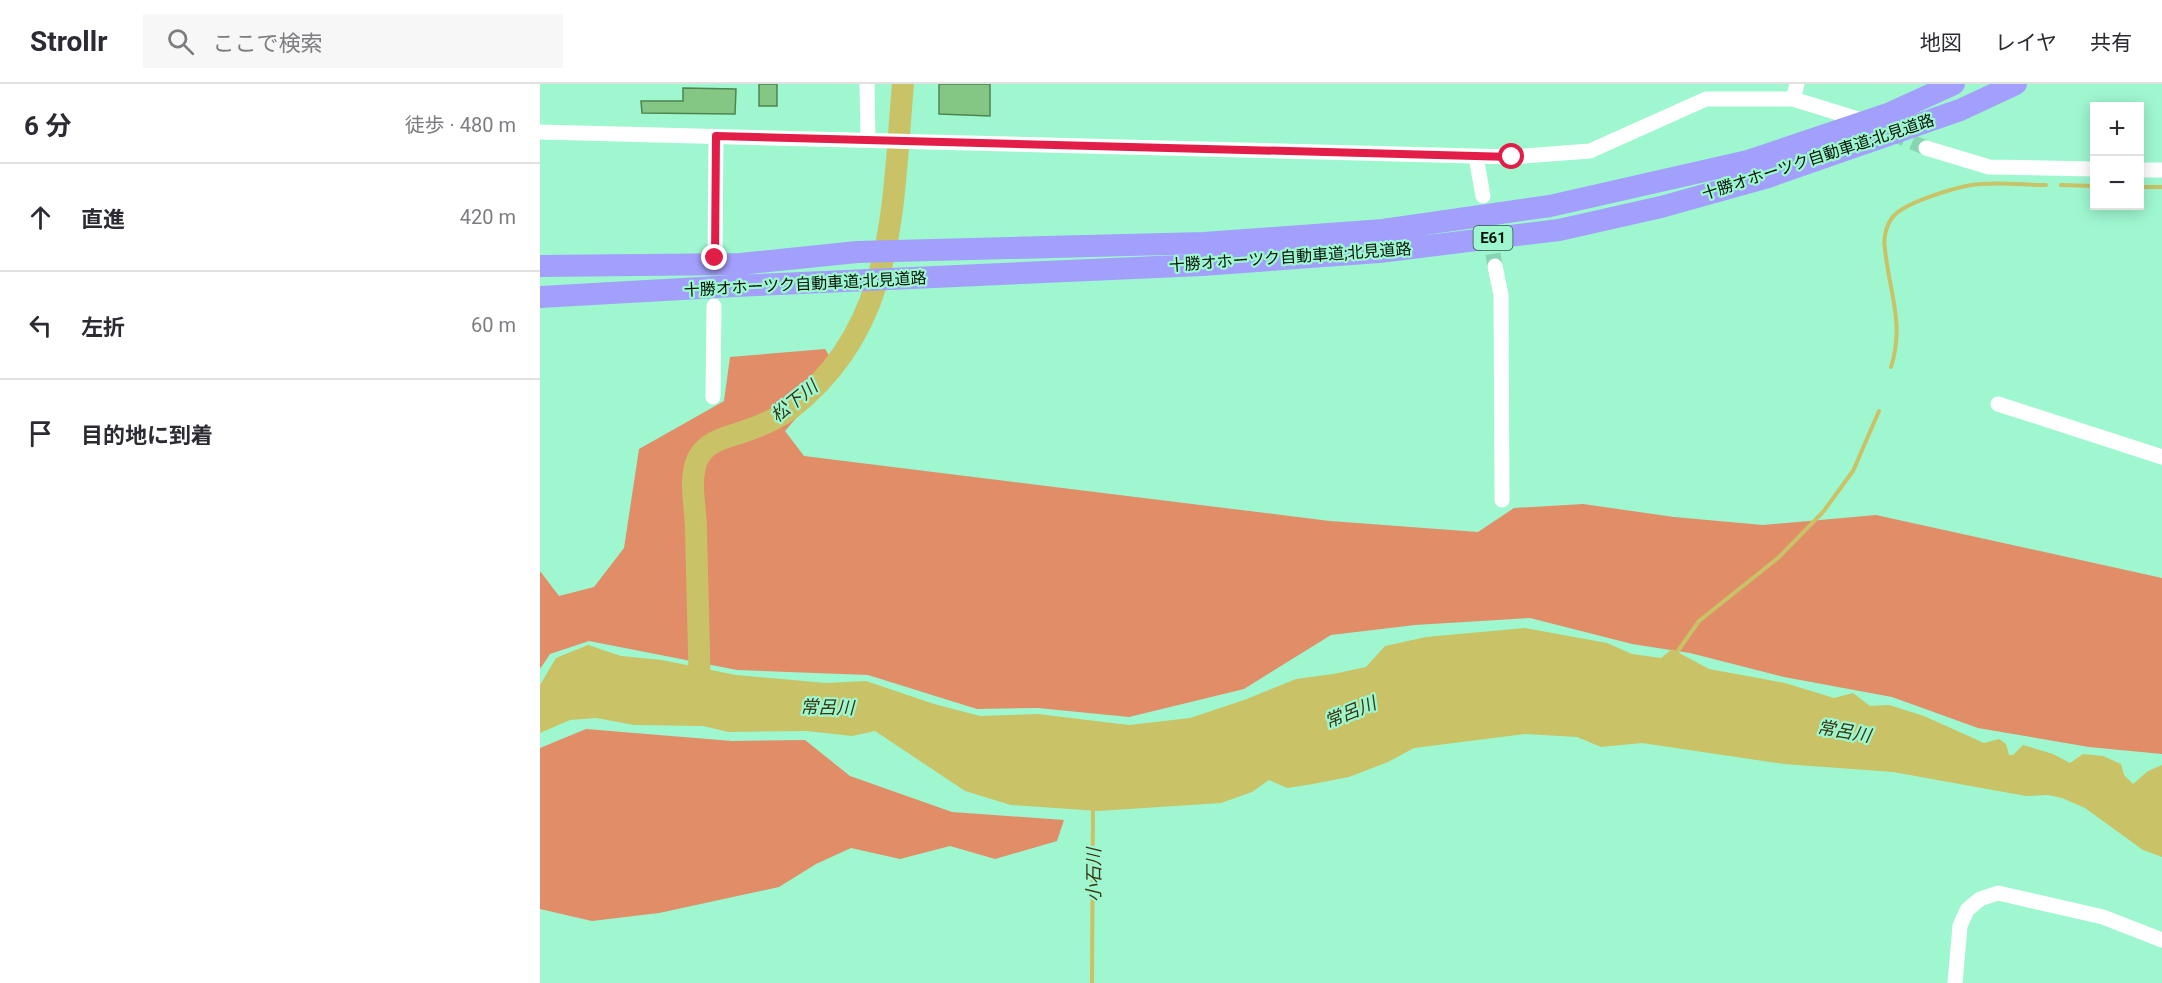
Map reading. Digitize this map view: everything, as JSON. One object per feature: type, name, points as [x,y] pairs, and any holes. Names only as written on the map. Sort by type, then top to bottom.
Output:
[{"type":"highway","name":"十勝オホーツク自動車道;北見道路","points":[[540,266],[741,264],[857,252],[1204,243],[1383,230],[1550,206],[1748,161],[1888,114],[1954,84]]},
{"type":"highway","name":"十勝オホーツク自動車道;北見道路","points":[[540,297],[1202,265],[1379,252],[1559,230],[1661,207],[1765,178],[1960,110],[2016,84]]},
{"type":"street","points":[[867,84],[868,140]]},
{"type":"street","points":[[540,132],[1512,157],[1590,151],[1706,99],[1795,92],[1861,120]]},
{"type":"street","points":[[715,258],[716,136]]},
{"type":"street","points":[[1926,148],[1989,167],[2090,169]]},
{"type":"street","points":[[1476,156],[1483,196]]},
{"type":"street","points":[[2144,170],[2162,170]]},
{"type":"street","points":[[1495,266],[1501,296],[1502,500]]},
{"type":"street","points":[[713,397],[714,306]]},
{"type":"street","points":[[1998,404],[2162,457]]},
{"type":"street","points":[[1955,983],[1960,926],[1967,910],[1980,898],[1998,893],[2103,917],[2162,940]]},
{"type":"shaded area","points":[[825,349],[838,370],[785,431],[804,456],[1330,521],[1478,532],[1514,508],[1583,504],[1674,517],[1763,525],[1876,515],[2162,578],[2162,754],[2089,747],[1978,728],[1892,697],[1784,677],[1690,653],[1632,644],[1530,618],[1415,625],[1331,635],[1244,689],[1129,717],[1038,708],[977,709],[868,675],[737,670],[589,641],[550,654],[540,669],[540,571],[559,596],[594,587],[624,548],[639,449],[724,401],[730,357]]},
{"type":"shaded area","points":[[586,729],[732,741],[805,740],[850,776],[952,812],[1064,820],[1057,841],[995,859],[950,846],[900,859],[851,848],[816,864],[779,887],[659,913],[592,921],[540,909],[540,748]]},
{"type":"water","name":"常呂川","points":[[1525,628],[1607,643],[1632,654],[1661,658],[1672,649],[1709,669],[1785,683],[1834,698],[1853,693],[1870,706],[1889,705],[1924,716],[1984,743],[1999,739],[2006,744],[2009,755],[2013,755],[2023,745],[2053,754],[2070,763],[2083,754],[2103,756],[2121,764],[2124,775],[2133,784],[2148,771],[2162,765],[2162,857],[2143,850],[2085,808],[2062,798],[2048,795],[2026,796],[1893,772],[1784,764],[1642,743],[1601,747],[1577,737],[1525,734],[1414,748],[1388,762],[1349,777],[1287,788],[1269,780],[1252,792],[1221,803],[1098,811],[1011,805],[965,791],[875,731],[852,736],[807,731],[728,732],[703,726],[634,725],[596,718],[570,720],[540,733],[540,685],[556,658],[588,645],[621,656],[662,660],[736,675],[826,683],[866,681],[934,704],[980,716],[1038,714],[1129,725],[1190,718],[1296,679],[1366,667],[1385,646],[1426,637]]},
{"type":"building","points":[[759,84],[777,84],[777,106],[759,106]]},
{"type":"building","points":[[939,84],[990,84],[990,116],[939,114]]},
{"type":"building","points":[[683,88],[736,89],[735,114],[642,113],[641,101],[683,101]]},
{"type":"waterway","name":"松下川","points":[[700,693],[693,484],[695,466],[702,452],[714,443],[764,424],[789,410],[824,377],[851,342],[870,303],[891,219],[903,84]]},
{"type":"waterway","points":[[1891,367],[1897,336],[1895,308],[1884,241],[1892,218],[1898,212],[1920,200],[1961,187],[1989,183],[2046,185]]},
{"type":"waterway","points":[[2061,185],[2090,186]]},
{"type":"waterway","points":[[2144,187],[2162,187]]},
{"type":"waterway","points":[[1675,655],[1699,621],[1778,558],[1823,512],[1853,471],[1879,411]]},
{"type":"waterway","name":"小石川","points":[[1092,983],[1093,807]]},
{"type":"tunnel","points":[[1891,133],[1926,148]]},
{"type":"tunnel","points":[[1489,231],[1495,266]]},
{"type":"route","points":[[715,258],[716,136],[1512,157]]}]
